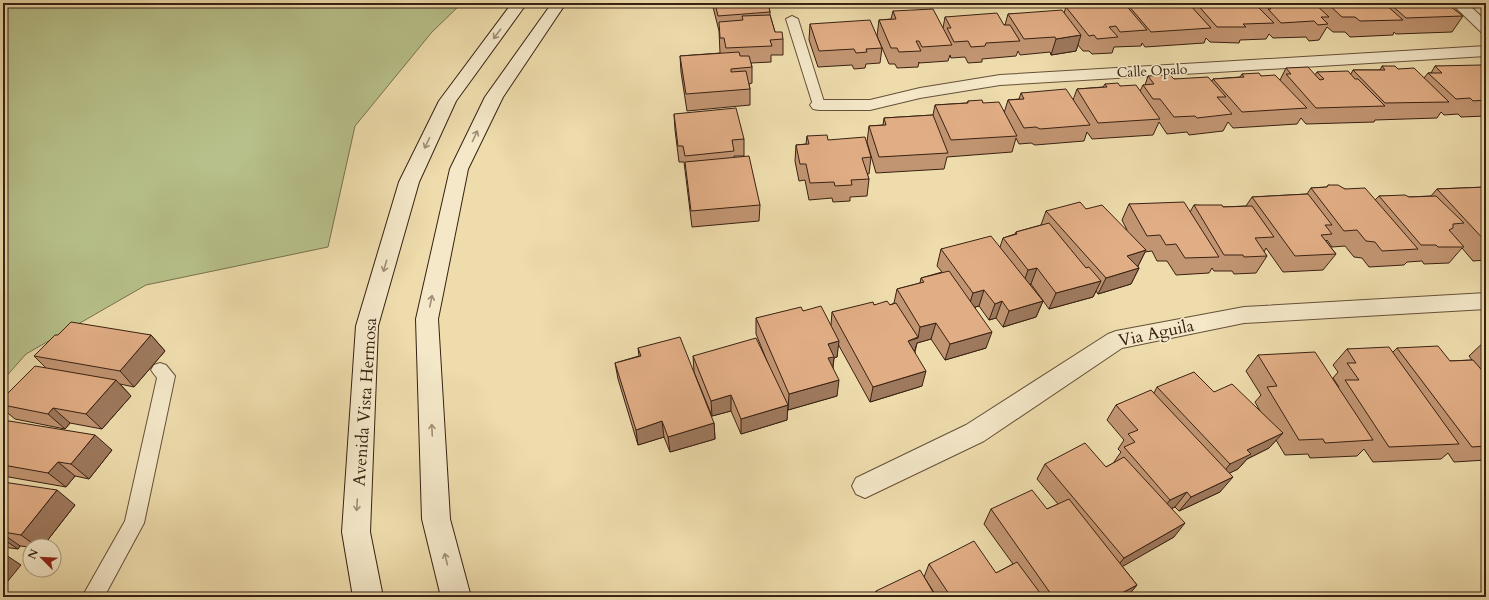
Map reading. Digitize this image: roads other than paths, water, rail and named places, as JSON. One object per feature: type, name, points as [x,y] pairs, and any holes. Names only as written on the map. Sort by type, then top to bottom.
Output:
[{"type":"main road","name":"Avenida Vista Hermosa","points":[[368,597],[356,532],[367,326],[412,175],[448,101],[520,3]]},
{"type":"main road","points":[[456,597],[436,519],[427,319],[459,169],[494,97],[559,3]]},
{"type":"main road","points":[[1458,3],[1486,30]]},
{"type":"main road","name":"Calle Opalo","points":[[819,105],[870,105],[920,93],[1000,80],[1486,51]]},
{"type":"main road","name":"Via Aguila","points":[[865,486],[974,433],[1116,340],[1244,315],[1486,301]]},
{"type":"lane","points":[[792,19],[819,105]]},
{"type":"lane","points":[[93,597],[134,523],[166,376],[160,370]]}]
